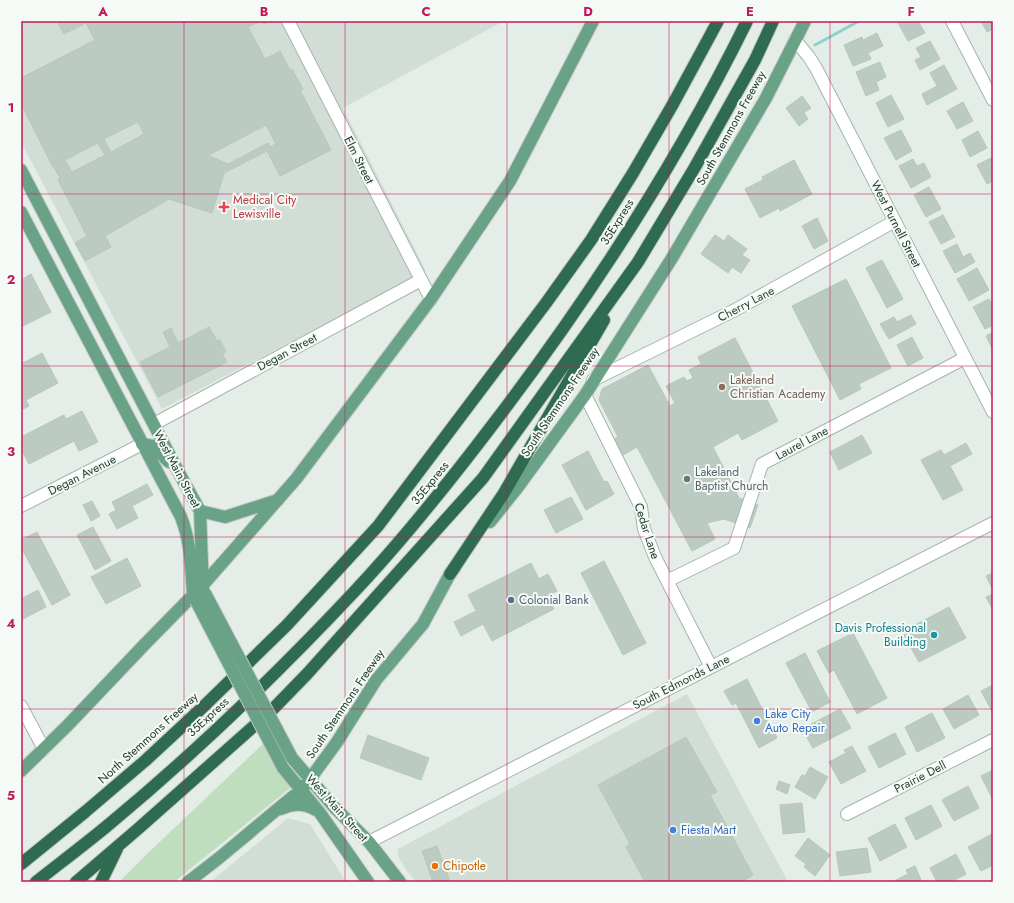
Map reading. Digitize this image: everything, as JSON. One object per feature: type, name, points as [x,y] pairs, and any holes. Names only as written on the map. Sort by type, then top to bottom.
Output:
[{"type":"highway","name":"North Stemmons Freeway","points":[[21,864],[146,760],[202,708],[287,625],[378,526],[546,303],[591,240],[633,174],[718,21]]},
{"type":"highway","name":"35Express","points":[[36,882],[107,826],[222,724],[303,645],[355,591],[445,487],[536,369],[622,242],[700,110],[747,21]]},
{"type":"highway","name":"South Stemmons Freeway","points":[[120,844],[272,710],[312,668],[483,478],[638,262],[710,140],[754,60],[773,21]]},
{"type":"highway","points":[[450,574],[504,493],[638,262]]},
{"type":"highway","points":[[76,882],[120,844]]},
{"type":"highway","points":[[101,882],[120,844]]},
{"type":"main road","points":[[21,771],[68,725],[145,644],[199,594],[296,479],[431,299],[510,180],[593,21]]},
{"type":"main road","name":"South Stemmons Freeway","points":[[310,779],[337,742],[376,680],[423,624],[450,574],[518,486],[585,395],[593,380],[672,258],[759,110],[805,21]]},
{"type":"main road","name":"West Main Street","points":[[21,170],[200,511],[199,594],[292,758],[335,808],[369,842],[400,882]]},
{"type":"main road","name":"West Main Street","points":[[21,212],[183,522],[199,594],[283,768],[320,813],[368,882]]},
{"type":"main road","points":[[142,444],[153,446],[178,471]]},
{"type":"main road","points":[[200,511],[225,517],[280,499]]},
{"type":"main road","points":[[188,882],[301,790],[310,779]]},
{"type":"main road","points":[[274,812],[287,806],[302,804],[309,806],[320,813]]},
{"type":"street","name":"Elm Street","points":[[288,21],[431,299]]},
{"type":"street","points":[[952,21],[993,100]]},
{"type":"street","name":"West Purnell Street","points":[[795,40],[816,68],[993,412]]},
{"type":"street","name":"Cherry Lane","points":[[593,380],[735,310],[895,221]]},
{"type":"street","name":"Degan Street","points":[[154,424],[421,280]]},
{"type":"street","name":"Laurel Lane","points":[[667,581],[734,548],[762,464],[965,358]]},
{"type":"street","name":"Cedar Lane","points":[[585,395],[641,507],[644,529],[655,557],[711,667]]},
{"type":"street","name":"Degan Avenue","points":[[21,506],[142,444]]},
{"type":"street","name":"South Edmonds Lane","points":[[369,842],[993,523]]},
{"type":"street","points":[[21,706],[44,749]]},
{"type":"street","name":"Prairie Dell","points":[[847,814],[993,740]]},
{"type":"shaded area","name":"Medical City Lewisville","points":[[21,21],[504,21],[343,108],[426,271],[162,409],[21,142]]},
{"type":"shaded area","points":[[687,694],[788,882],[416,882],[398,856],[398,849]]},
{"type":"shaded area","points":[[288,818],[310,824],[346,882],[210,882]]},
{"type":"green space","points":[[283,733],[305,776],[174,882],[119,882],[266,741]]},
{"type":"building","points":[[57,21],[266,21],[266,24],[259,22],[248,27],[265,59],[280,51],[290,70],[292,69],[303,89],[300,90],[331,150],[280,176],[267,151],[224,173],[212,213],[169,199],[105,236],[111,247],[85,261],[75,243],[87,236],[58,180],[60,178],[21,104],[21,78],[95,40],[86,23],[64,34]],"holes":[[[138,122],[144,134],[111,152],[104,139]],[[266,125],[276,144],[270,147],[268,143],[228,164],[209,155]],[[98,143],[105,155],[72,172],[65,160]]]},
{"type":"building","points":[[897,21],[918,21],[925,33],[908,41]]},
{"type":"building","points":[[981,21],[993,21],[993,29],[987,32]]},
{"type":"building","points":[[877,33],[883,46],[868,53],[871,59],[853,66],[844,45],[862,37],[863,40]]},
{"type":"building","points":[[930,41],[940,59],[920,70],[915,60],[921,57],[916,48]]},
{"type":"building","points":[[880,62],[886,77],[876,82],[879,90],[866,96],[856,72]]},
{"type":"building","points":[[944,65],[957,89],[927,105],[922,94],[937,86],[930,73]]},
{"type":"building","points":[[891,95],[904,119],[888,127],[876,103]]},
{"type":"building","points":[[802,96],[811,108],[804,113],[808,119],[799,126],[786,108]]},
{"type":"building","points":[[963,102],[973,121],[957,129],[947,111]]},
{"type":"building","points":[[901,130],[912,151],[896,160],[884,138]]},
{"type":"building","points":[[978,131],[987,148],[970,157],[962,140]]},
{"type":"building","points":[[991,158],[993,162],[993,181],[987,184],[977,165]]},
{"type":"building","points":[[913,159],[917,166],[924,163],[931,177],[911,188],[899,166]]},
{"type":"building","points":[[794,160],[812,194],[780,211],[779,208],[760,218],[745,189],[763,180],[762,177]]},
{"type":"building","points":[[929,187],[941,209],[926,217],[914,195]]},
{"type":"building","points":[[943,215],[955,237],[941,244],[929,222]]},
{"type":"building","points":[[817,218],[828,241],[814,249],[802,226]]},
{"type":"building","points":[[715,235],[724,241],[728,235],[747,249],[742,255],[750,260],[741,273],[732,267],[728,273],[701,254]]},
{"type":"building","points":[[957,244],[963,257],[970,253],[975,262],[955,273],[943,251]]},
{"type":"building","points":[[882,260],[903,299],[887,308],[866,268]]},
{"type":"building","points":[[977,268],[989,290],[969,301],[957,279]]},
{"type":"building","points":[[31,274],[51,312],[21,327],[21,280]]},
{"type":"building","points":[[846,279],[891,368],[859,384],[861,389],[840,400],[792,306]]},
{"type":"building","points":[[989,299],[993,306],[993,325],[985,329],[973,307]]},
{"type":"building","points":[[911,315],[916,324],[889,339],[880,324],[894,317],[897,322]]},
{"type":"building","points":[[209,327],[217,341],[220,340],[226,352],[222,354],[227,362],[158,397],[140,362],[170,347],[163,332],[171,328],[178,343]]},
{"type":"building","points":[[993,332],[993,350],[986,336]]},
{"type":"building","points":[[912,337],[923,358],[908,366],[897,345]]},
{"type":"building","points":[[735,338],[778,421],[742,440],[738,433],[713,447],[739,498],[758,505],[750,528],[724,519],[707,523],[715,539],[692,551],[637,447],[623,455],[614,439],[618,437],[599,400],[602,389],[648,365],[670,406],[675,403],[666,386],[684,377],[687,381],[693,378],[689,370],[701,364],[698,357]]},
{"type":"building","points":[[42,353],[58,383],[26,400],[29,406],[21,410],[21,364]]},
{"type":"building","points":[[82,411],[98,442],[79,451],[74,441],[29,464],[21,449],[21,437],[64,415],[66,419]]},
{"type":"building","points":[[862,435],[872,453],[839,470],[830,452]]},
{"type":"building","points":[[966,443],[972,454],[950,466],[963,490],[943,500],[921,460],[941,450],[944,455]]},
{"type":"building","points":[[588,451],[604,482],[607,481],[614,494],[586,510],[562,465]]},
{"type":"building","points":[[147,484],[153,495],[132,506],[138,518],[117,529],[109,514],[116,510],[112,502]]},
{"type":"building","points":[[571,497],[583,519],[556,533],[544,510]]},
{"type":"building","points":[[92,501],[100,516],[91,521],[83,505]]},
{"type":"building","points":[[93,527],[111,561],[95,570],[77,535]]},
{"type":"building","points":[[37,532],[70,595],[52,605],[21,547],[21,540]]},
{"type":"building","points":[[127,558],[141,586],[106,604],[91,577]]},
{"type":"building","points":[[604,561],[646,643],[623,655],[581,573]]},
{"type":"building","points":[[531,563],[539,579],[548,574],[557,591],[547,596],[554,609],[492,641],[483,624],[461,636],[454,622],[476,611],[468,595]]},
{"type":"building","points":[[993,573],[993,590],[986,576]]},
{"type":"building","points":[[38,590],[46,607],[21,620],[21,599]]},
{"type":"building","points":[[993,594],[993,610],[986,597]]},
{"type":"building","name":"Davis Professional Building","points":[[949,607],[966,638],[919,662],[902,632]]},
{"type":"building","points":[[853,633],[887,698],[857,714],[834,670],[829,673],[817,651]]},
{"type":"building","points":[[805,653],[830,702],[812,712],[786,663]]},
{"type":"building","name":"Lake City Auto Repair","points":[[747,679],[777,738],[759,748],[736,703],[732,705],[724,691]]},
{"type":"building","points":[[993,685],[993,713],[981,691]]},
{"type":"building","points":[[968,695],[979,715],[954,729],[943,709]]},
{"type":"building","points":[[840,709],[851,728],[813,748],[802,729]]},
{"type":"building","points":[[932,713],[945,738],[917,752],[905,727]]},
{"type":"building","points":[[895,733],[906,754],[879,768],[868,747]]},
{"type":"building","points":[[368,735],[429,758],[421,780],[360,758]]},
{"type":"building","points":[[686,737],[717,792],[710,795],[753,875],[741,882],[645,882],[626,847],[630,844],[598,785]]},
{"type":"building","points":[[852,746],[866,771],[841,784],[829,762],[846,753],[844,750]]},
{"type":"building","points":[[810,767],[828,777],[815,799],[795,787],[802,775],[805,776]]},
{"type":"building","points":[[993,770],[993,800],[981,776]]},
{"type":"building","points":[[779,781],[790,785],[787,794],[776,789]]},
{"type":"building","points":[[968,786],[979,808],[954,821],[942,800]]},
{"type":"building","points":[[802,803],[805,832],[783,834],[780,805]]},
{"type":"building","points":[[931,805],[942,826],[916,840],[905,818]]},
{"type":"building","points":[[895,824],[907,847],[880,861],[868,838]]},
{"type":"building","points":[[992,834],[993,865],[981,871],[968,847]]},
{"type":"building","points":[[808,838],[830,855],[815,876],[804,867],[806,864],[795,856]]},
{"type":"building","points":[[437,846],[450,882],[433,882],[422,851]]},
{"type":"building","points":[[867,848],[871,872],[840,876],[836,852]]},
{"type":"building","points":[[956,854],[966,874],[951,882],[937,882],[930,868]]},
{"type":"building","points":[[915,866],[922,882],[892,882],[908,874],[906,870]]},
{"type":"waterway","points":[[815,45],[859,21]]},
{"type":"place","name":"Medical City Lewisville","points":[[224,207]]},
{"type":"place","name":"Lakeland Christian Academy","points":[[722,387]]},
{"type":"place","name":"Lakeland Baptist Church","points":[[687,479]]},
{"type":"place","name":"Colonial Bank","points":[[511,600]]},
{"type":"place","name":"Davis Professional Building","points":[[934,635]]},
{"type":"place","name":"Lake City Auto Repair","points":[[757,721]]},
{"type":"place","name":"Fiesta Mart","points":[[673,830]]},
{"type":"place","name":"Chipotle","points":[[435,866]]}]
